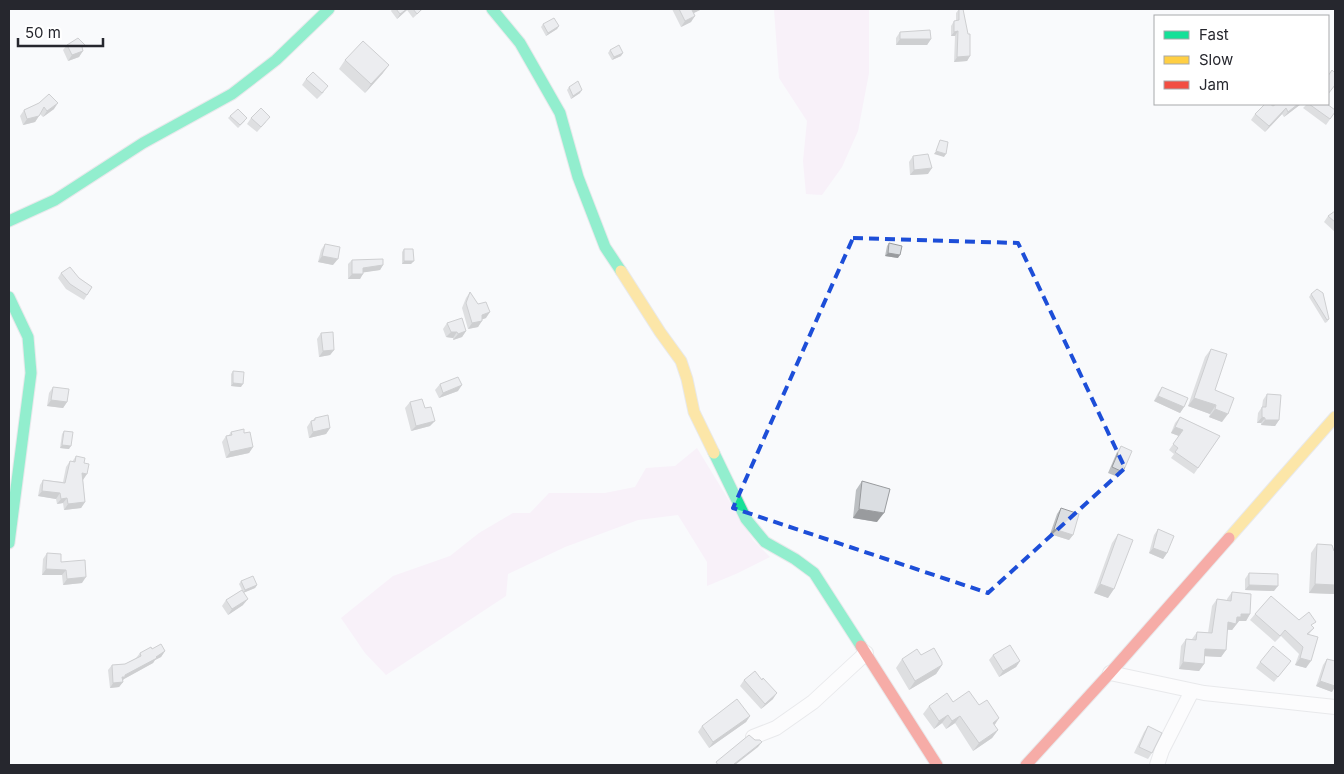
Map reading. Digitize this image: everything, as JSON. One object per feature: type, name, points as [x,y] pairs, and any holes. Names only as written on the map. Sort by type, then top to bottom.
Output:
[{"type":"street","points":[[9,221],[55,200],[143,143],[232,94],[276,60],[329,9]]},
{"type":"street","points":[[492,9],[520,43],[560,113],[578,177],[605,247],[681,361],[694,412],[746,519],[766,542],[795,558],[814,574],[937,765]]},
{"type":"street","points":[[9,297],[28,337],[31,373],[9,544]]},
{"type":"street","points":[[1026,765],[1110,673],[1335,417]]},
{"type":"street","points":[[753,737],[776,728],[813,702],[866,653]]},
{"type":"street","points":[[1110,673],[1192,691],[1335,708]]},
{"type":"street","points":[[1157,765],[1162,750],[1192,691]]},
{"type":"highlighted area","points":[[853,238],[1018,243],[1125,468],[988,593],[733,508]]},
{"type":"shaded area","points":[[774,9],[869,9],[869,73],[858,131],[842,167],[822,195],[806,194],[803,161],[807,121],[779,78]]},
{"type":"shaded area","points":[[697,448],[753,540],[770,557],[707,586],[707,562],[678,515],[638,520],[565,547],[508,574],[506,596],[386,675],[365,653],[341,618],[393,576],[450,556],[479,533],[513,513],[530,513],[549,493],[605,493],[635,487],[646,468],[675,466]]},
{"type":"building","points":[[396,9],[407,9],[400,14]]},
{"type":"building","points":[[413,9],[422,9],[417,14]]},
{"type":"building","points":[[679,9],[694,9],[692,10],[695,16],[685,21]]},
{"type":"building","points":[[959,9],[963,9],[968,34],[970,34],[970,56],[957,57],[958,31],[954,32],[954,21],[959,20]]},
{"type":"building","points":[[554,18],[559,26],[548,33],[543,24]]},
{"type":"building","points":[[930,30],[931,39],[900,39],[900,32]]},
{"type":"building","points":[[78,38],[85,45],[82,47],[83,51],[72,55],[67,45]]},
{"type":"building","points":[[363,41],[389,65],[371,84],[345,60]]},
{"type":"building","points":[[619,45],[623,53],[614,57],[610,50]]},
{"type":"building","points":[[1332,70],[1335,73],[1335,85],[1329,93],[1329,74]]},
{"type":"building","points":[[313,72],[328,86],[322,93],[306,79]]},
{"type":"building","points":[[578,81],[582,90],[573,96],[569,87]]},
{"type":"building","points":[[49,94],[58,103],[47,111],[44,107],[39,116],[27,119],[24,110],[39,103]]},
{"type":"building","points":[[1264,105],[1297,105],[1288,112],[1286,108],[1269,126],[1255,114]]},
{"type":"building","points":[[1310,105],[1328,105],[1335,110],[1330,119]]},
{"type":"building","points":[[261,108],[270,117],[261,127],[251,118]]},
{"type":"building","points":[[238,109],[247,118],[240,125],[230,116]]},
{"type":"building","points":[[940,140],[948,142],[946,154],[936,151]]},
{"type":"building","points":[[928,154],[932,168],[914,170],[913,156]]},
{"type":"building","points":[[1335,211],[1335,222],[1328,216]]},
{"type":"building","points":[[889,243],[902,246],[900,255],[888,253]]},
{"type":"building","points":[[325,244],[340,247],[338,259],[322,256]]},
{"type":"building","points":[[404,249],[413,249],[414,261],[404,261]]},
{"type":"building","points":[[383,259],[383,265],[363,268],[363,274],[352,274],[352,260]]},
{"type":"building","points":[[70,267],[79,278],[92,287],[87,295],[70,284],[61,273]]},
{"type":"building","points":[[1317,289],[1323,293],[1329,319],[1327,320],[1311,294]]},
{"type":"building","points":[[470,292],[478,304],[486,302],[490,312],[482,315],[482,321],[472,323],[466,303]]},
{"type":"building","points":[[462,318],[466,331],[458,334],[457,332],[451,332],[447,323]]},
{"type":"building","points":[[333,332],[334,350],[323,351],[321,333]]},
{"type":"building","points":[[1211,349],[1227,354],[1215,390],[1234,398],[1228,414],[1215,409],[1216,405],[1194,398]]},
{"type":"building","points":[[233,371],[244,372],[243,384],[233,383]]},
{"type":"building","points":[[458,377],[462,385],[443,393],[440,384]]},
{"type":"building","points":[[53,387],[69,389],[67,402],[51,400]]},
{"type":"building","points":[[1162,387],[1188,398],[1184,407],[1158,396]]},
{"type":"building","points":[[1267,394],[1281,395],[1279,420],[1265,420],[1262,417],[1262,407],[1266,407]]},
{"type":"building","points":[[422,399],[425,408],[431,407],[435,421],[416,426],[410,402]]},
{"type":"building","points":[[328,415],[330,428],[313,432],[311,421]]},
{"type":"building","points":[[1180,417],[1220,436],[1198,468],[1175,452],[1178,448],[1173,444],[1183,430],[1175,427]]},
{"type":"building","points":[[244,429],[244,433],[250,432],[253,447],[230,452],[226,436],[232,435],[231,432]]},
{"type":"building","points":[[64,431],[73,432],[71,446],[62,445]]},
{"type":"building","points":[[1121,446],[1132,451],[1123,472],[1112,467]]},
{"type":"building","points":[[76,456],[85,458],[84,463],[89,464],[87,474],[82,473],[85,502],[68,504],[67,498],[61,499],[60,493],[42,491],[43,480],[65,483],[70,461],[75,462]]},
{"type":"building","points":[[862,481],[890,489],[884,513],[859,509]]},
{"type":"building","points":[[1061,508],[1079,514],[1073,535],[1054,529]]},
{"type":"building","points":[[1158,529],[1174,536],[1167,553],[1153,548]]},
{"type":"building","points":[[1118,534],[1133,540],[1114,589],[1100,584]]},
{"type":"building","points":[[1317,544],[1332,545],[1335,551],[1335,585],[1315,584]]},
{"type":"building","points":[[47,553],[61,554],[61,562],[85,560],[86,577],[67,579],[66,570],[46,569]]},
{"type":"building","points":[[1249,573],[1278,574],[1278,586],[1249,585]]},
{"type":"building","points":[[253,576],[257,585],[245,590],[241,581]]},
{"type":"building","points":[[242,590],[248,599],[232,609],[226,600]]},
{"type":"building","points":[[1232,592],[1251,594],[1250,614],[1241,614],[1241,617],[1237,617],[1236,624],[1228,622],[1226,650],[1205,649],[1204,664],[1183,662],[1186,639],[1196,640],[1197,632],[1212,633],[1217,599],[1231,601]]},
{"type":"building","points":[[1271,596],[1299,620],[1309,612],[1316,622],[1311,625],[1314,628],[1307,634],[1318,637],[1311,661],[1300,658],[1303,647],[1285,630],[1280,636],[1255,614]]},
{"type":"building","points":[[161,644],[165,651],[157,658],[122,677],[123,682],[113,683],[112,665],[125,664],[141,656],[140,653]]},
{"type":"building","points":[[1010,645],[1020,661],[1003,671],[993,655]]},
{"type":"building","points":[[1273,646],[1291,661],[1278,677],[1260,662]]},
{"type":"building","points":[[934,648],[942,665],[915,681],[902,659],[917,649],[921,655]]},
{"type":"building","points":[[1327,659],[1335,661],[1335,686],[1320,681]]},
{"type":"building","points":[[755,671],[777,693],[765,704],[744,680]]},
{"type":"building","points":[[969,691],[979,705],[987,700],[999,718],[993,723],[998,730],[979,743],[960,716],[952,721],[948,715],[939,721],[929,706],[947,693],[953,702]]},
{"type":"building","points":[[737,699],[750,716],[713,742],[702,726]]},
{"type":"building","points":[[1148,726],[1162,733],[1152,753],[1139,747]]},
{"type":"building","points":[[749,735],[755,740],[762,742],[735,765],[718,765],[716,762]]},
{"type":"traffic: fast","points":[[9,221],[55,200],[143,143],[232,94],[276,60],[329,9]]},
{"type":"traffic: fast","points":[[492,9],[520,43],[560,113],[578,177],[605,247],[621,271]]},
{"type":"traffic: fast","points":[[9,297],[28,337],[31,373],[9,543]]},
{"type":"traffic: fast","points":[[714,453],[746,519],[765,542],[795,559],[814,573],[861,646]]},
{"type":"traffic: slow","points":[[621,271],[681,361],[694,412],[714,453]]},
{"type":"traffic: slow","points":[[1229,538],[1335,417]]},
{"type":"traffic: jam","points":[[1026,765],[1229,538]]},
{"type":"traffic: jam","points":[[861,646],[937,765]]}]
